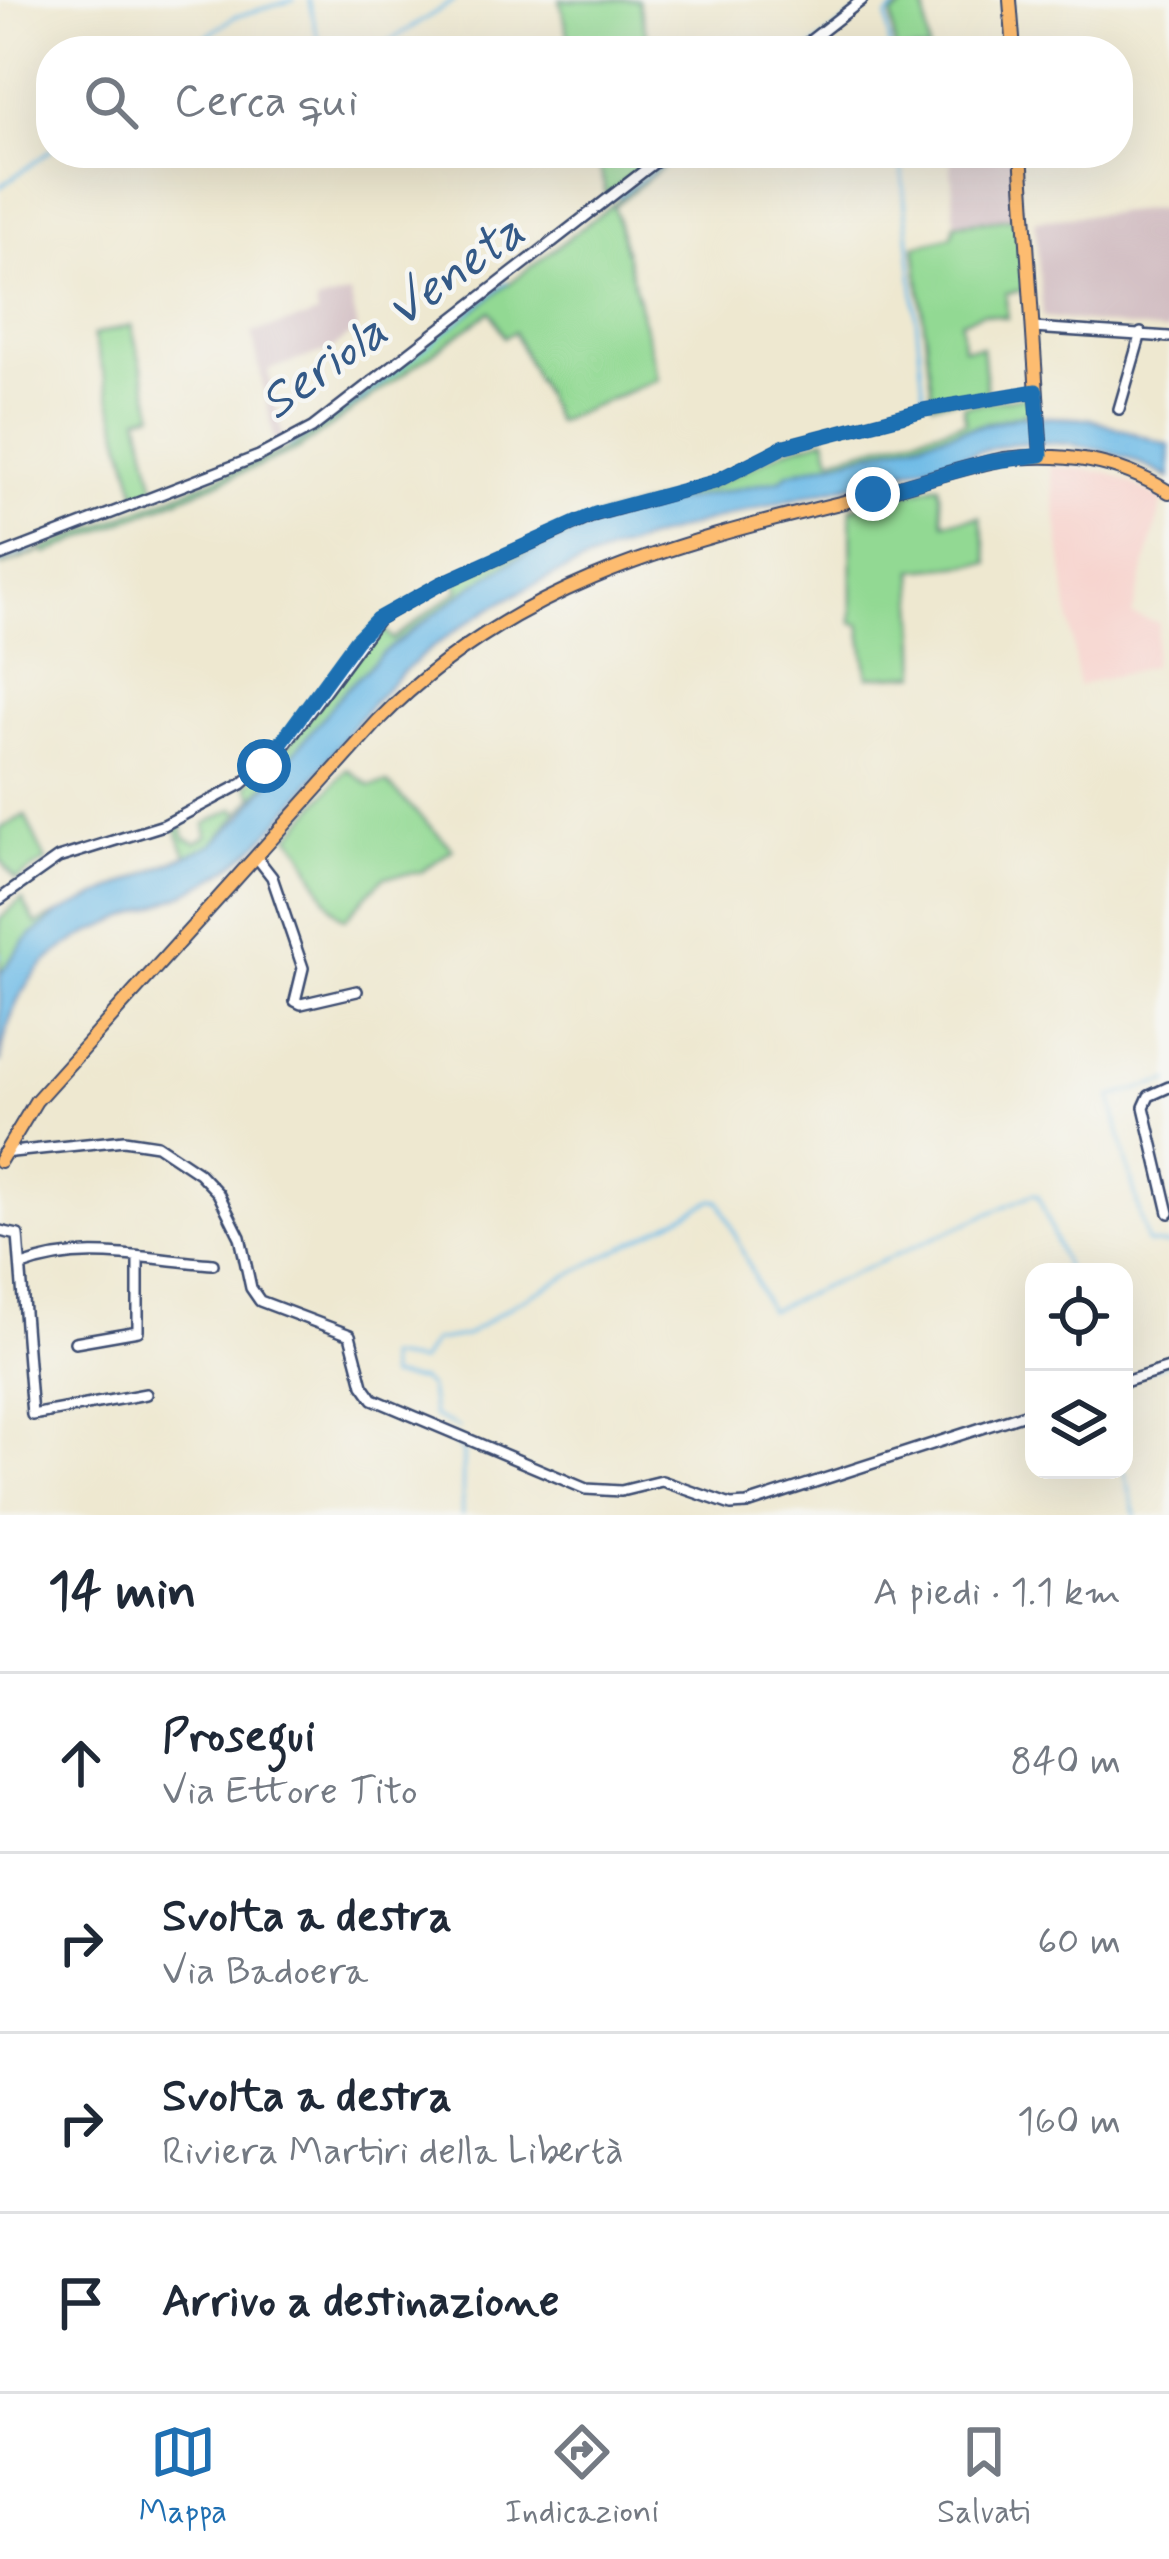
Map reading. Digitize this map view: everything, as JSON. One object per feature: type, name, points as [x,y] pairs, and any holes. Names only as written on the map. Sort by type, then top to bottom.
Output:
[{"type":"main road","points":[[1010,0],[1013,36]]},
{"type":"main road","points":[[1022,168],[1040,448]]},
{"type":"main road","points":[[2,1157],[36,1101],[421,680],[472,640],[534,606],[712,532],[1040,448],[1108,464],[1169,492]]},
{"type":"street","points":[[816,36],[862,0]]},
{"type":"street","points":[[0,556],[259,455],[312,428],[648,168]]},
{"type":"street","points":[[1033,328],[1169,337]]},
{"type":"street","points":[[1119,409],[1141,333]]},
{"type":"street","points":[[0,899],[58,858],[164,825],[242,784],[281,750],[377,619],[440,584],[595,514],[714,482],[785,446],[908,413],[1036,391]]},
{"type":"street","points":[[258,859],[272,877],[302,968],[294,995],[298,1004],[357,991]]},
{"type":"street","points":[[1169,1087],[1149,1096],[1144,1107],[1169,1214]]},
{"type":"street","points":[[2,1157],[133,1139],[165,1148],[199,1172],[224,1202],[240,1237],[254,1294],[268,1305],[350,1336],[363,1385],[373,1399],[591,1491],[662,1481],[731,1505],[747,1504],[1025,1414]]},
{"type":"street","points":[[0,1231],[16,1232],[22,1266],[32,1415],[146,1394]]},
{"type":"street","points":[[22,1266],[59,1252],[114,1251],[138,1258],[213,1264]]},
{"type":"street","points":[[75,1342],[138,1330],[138,1258]]},
{"type":"street","points":[[1133,1379],[1169,1368]]},
{"type":"shaded area","points":[[951,168],[1018,168],[1021,217],[955,224]]},
{"type":"shaded area","points":[[1169,208],[1169,332],[1043,317],[1035,220]]},
{"type":"shaded area","points":[[350,294],[358,329],[332,349],[268,370],[283,438],[275,443],[252,333],[317,315],[316,303]]},
{"type":"shaded area","points":[[1050,465],[1110,473],[1163,500],[1132,615],[1159,623],[1152,666],[1078,686]]},
{"type":"green space","points":[[560,0],[638,0],[647,36],[568,36]]},
{"type":"green space","points":[[913,0],[924,0],[928,36],[894,36],[892,16]]},
{"type":"green space","points":[[600,168],[639,168],[639,170],[606,195]]},
{"type":"green space","points":[[661,168],[614,206],[658,379],[556,422],[514,332],[504,337],[491,311],[299,449],[46,554],[43,550],[0,567],[297,445]]},
{"type":"green space","points":[[1021,217],[1027,290],[1006,293],[1007,318],[983,313],[961,321],[963,348],[982,347],[987,395],[933,403],[915,246],[952,236],[955,224]]},
{"type":"green space","points":[[131,325],[154,413],[139,417],[156,493],[138,498],[93,335]]},
{"type":"green space","points":[[1029,396],[1032,409],[1019,415],[790,473],[780,480],[624,512],[516,559],[382,654],[213,844],[102,894],[25,941],[0,974],[0,919],[22,899],[36,924],[186,855],[174,825],[181,823],[185,838],[196,843],[207,836],[205,824],[235,808],[239,814],[254,797],[247,785],[287,748],[379,622],[392,640],[459,590],[455,580],[602,516],[711,487],[785,450],[826,438],[831,458],[966,422],[963,406]]},
{"type":"green space","points":[[939,485],[944,522],[980,517],[989,563],[914,570],[918,674],[868,677],[860,624],[852,623],[851,508]]},
{"type":"green space","points":[[347,769],[370,786],[387,783],[453,849],[421,872],[384,877],[345,919],[328,901],[290,836]]},
{"type":"green space","points":[[25,815],[46,861],[16,880],[0,859],[0,829]]},
{"type":"water","points":[[1019,416],[1090,419],[1169,445],[1169,478],[1092,448],[1010,444],[709,521],[554,575],[457,629],[412,664],[363,714],[278,822],[232,866],[195,889],[87,934],[56,953],[31,978],[12,1014],[0,1064],[0,974],[25,941],[58,914],[213,844],[244,815],[342,693],[382,654],[471,587],[516,559],[624,512],[780,480],[789,473]]},
{"type":"waterway","points":[[207,36],[234,17],[294,0]]},
{"type":"waterway","points":[[309,0],[317,36]]},
{"type":"waterway","points":[[398,36],[455,0]]},
{"type":"waterway","name":"Seriola Veneta","points":[[827,36],[874,0]]},
{"type":"waterway","points":[[889,36],[887,17],[904,0]]},
{"type":"waterway","points":[[0,187],[36,161]]},
{"type":"waterway","name":"Seriola Veneta","points":[[619,196],[655,168]]},
{"type":"waterway","points":[[901,168],[924,397]]},
{"type":"waterway","name":"Seriola Veneta","points":[[289,445],[358,402],[507,282]]},
{"type":"waterway","name":"Seriola Veneta","points":[[0,561],[30,549]]},
{"type":"waterway","points":[[1169,1081],[1111,1097],[1147,1243],[1169,1245]]},
{"type":"waterway","points":[[459,1428],[433,1416],[429,1388],[421,1380],[389,1377],[386,1357],[420,1362],[433,1341],[465,1336],[517,1302],[713,1200],[720,1201],[769,1311],[1033,1194],[1038,1195],[1064,1263]]},
{"type":"waterway","points":[[1148,1370],[1169,1362]]},
{"type":"waterway","points":[[453,1441],[463,1453],[462,1515]]},
{"type":"waterway","points":[[1126,1479],[1136,1515]]},
{"type":"route","points":[[264,766],[281,750],[356,640],[377,619],[440,584],[595,514],[714,482],[785,446],[924,410],[1036,391],[1041,455],[988,462],[873,494]]}]
